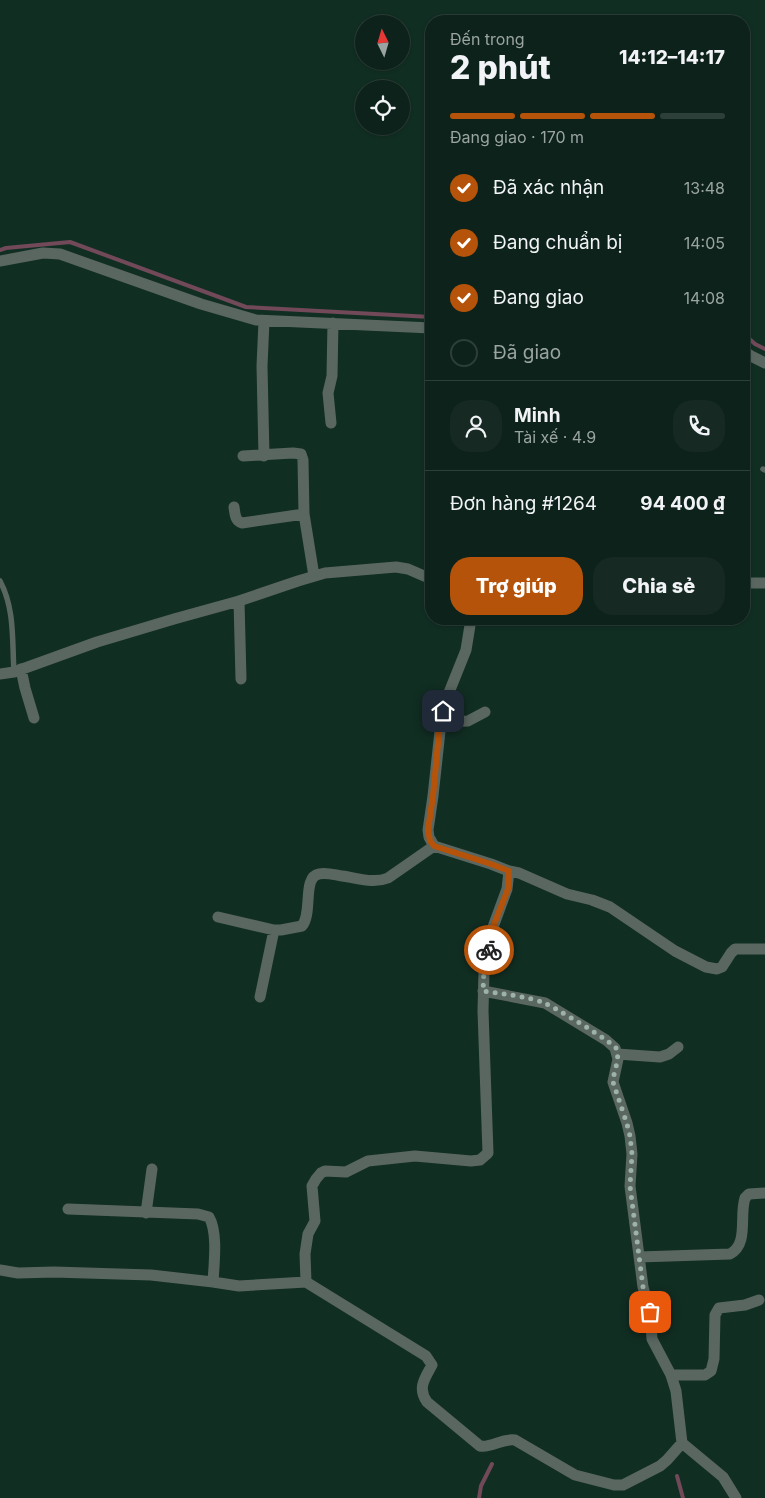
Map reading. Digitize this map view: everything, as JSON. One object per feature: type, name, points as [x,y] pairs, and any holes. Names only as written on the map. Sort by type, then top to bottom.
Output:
[{"type":"street","points":[[0,261],[42,254],[60,254],[201,304],[244,317],[264,320],[425,328]]},
{"type":"street","points":[[264,320],[262,366],[264,456]]},
{"type":"street","points":[[331,424],[328,393],[332,376],[332,323]]},
{"type":"street","points":[[750,355],[765,363]]},
{"type":"street","points":[[243,456],[301,454],[303,460],[304,514],[314,576]]},
{"type":"street","points":[[234,507],[236,519],[242,523],[304,514]]},
{"type":"street","points":[[0,674],[17,671],[97,642],[239,601],[314,576],[350,570],[396,566],[425,576]]},
{"type":"street","points":[[750,583],[765,582]]},
{"type":"street","points":[[239,601],[240,679]]},
{"type":"street","points":[[470,625],[466,650],[446,700],[440,722],[428,830],[430,841],[434,846],[519,873],[567,894],[610,907],[675,951],[706,967],[717,969],[722,967],[731,953],[736,950],[765,949]]},
{"type":"street","points":[[17,671],[34,718]]},
{"type":"street","points":[[440,722],[468,721],[485,712]]},
{"type":"street","points":[[218,917],[274,930],[302,926],[308,918],[310,884],[313,877],[317,874],[368,881],[382,880],[388,878],[434,846]]},
{"type":"street","points":[[306,1282],[305,1254],[308,1234],[315,1221],[312,1186],[321,1173],[326,1171],[346,1172],[368,1162],[415,1156],[471,1161],[480,1160],[488,1153],[484,970],[493,927],[508,889],[509,871]]},
{"type":"street","points":[[260,996],[274,930]]},
{"type":"street","points":[[483,991],[545,1003],[616,1048],[618,1059],[613,1082],[630,1136],[632,1154],[630,1186],[643,1287],[650,1312],[652,1339],[671,1375],[676,1391],[682,1442],[723,1476],[736,1498]]},
{"type":"street","points":[[617,1054],[660,1057],[669,1054],[678,1047]]},
{"type":"street","points":[[146,1213],[152,1169]]},
{"type":"street","points":[[639,1257],[730,1254],[738,1248],[741,1242],[744,1198],[749,1194],[765,1193]]},
{"type":"street","points":[[68,1209],[198,1214],[208,1217],[212,1223],[214,1241],[214,1282]]},
{"type":"street","points":[[0,1270],[18,1273],[54,1272],[151,1275],[239,1286],[306,1282],[426,1356],[432,1365],[421,1387],[423,1397],[480,1446],[487,1446],[504,1440],[515,1440],[575,1475],[614,1485],[623,1484],[660,1466],[682,1442]]},
{"type":"street","points":[[671,1375],[705,1375],[711,1371],[714,1359],[715,1315],[719,1308],[745,1306],[759,1300]]},
{"type":"lane","points":[[0,581],[6,592],[11,612],[17,671]]},
{"type":"waterway","points":[[0,250],[70,242],[246,307],[425,317]]},
{"type":"waterway","points":[[750,339],[765,349]]},
{"type":"waterway","points":[[479,1498],[481,1486],[492,1464]]},
{"type":"waterway","points":[[677,1476],[683,1498]]},
{"type":"way so far","points":[[489,950],[484,970],[483,991],[545,1003],[616,1048],[618,1059],[613,1082],[630,1136],[632,1154],[630,1186],[643,1287],[650,1312]]},
{"type":"route","points":[[443,711],[440,722],[428,830],[429,837],[434,846],[509,871],[508,889],[493,927],[489,950]]}]
